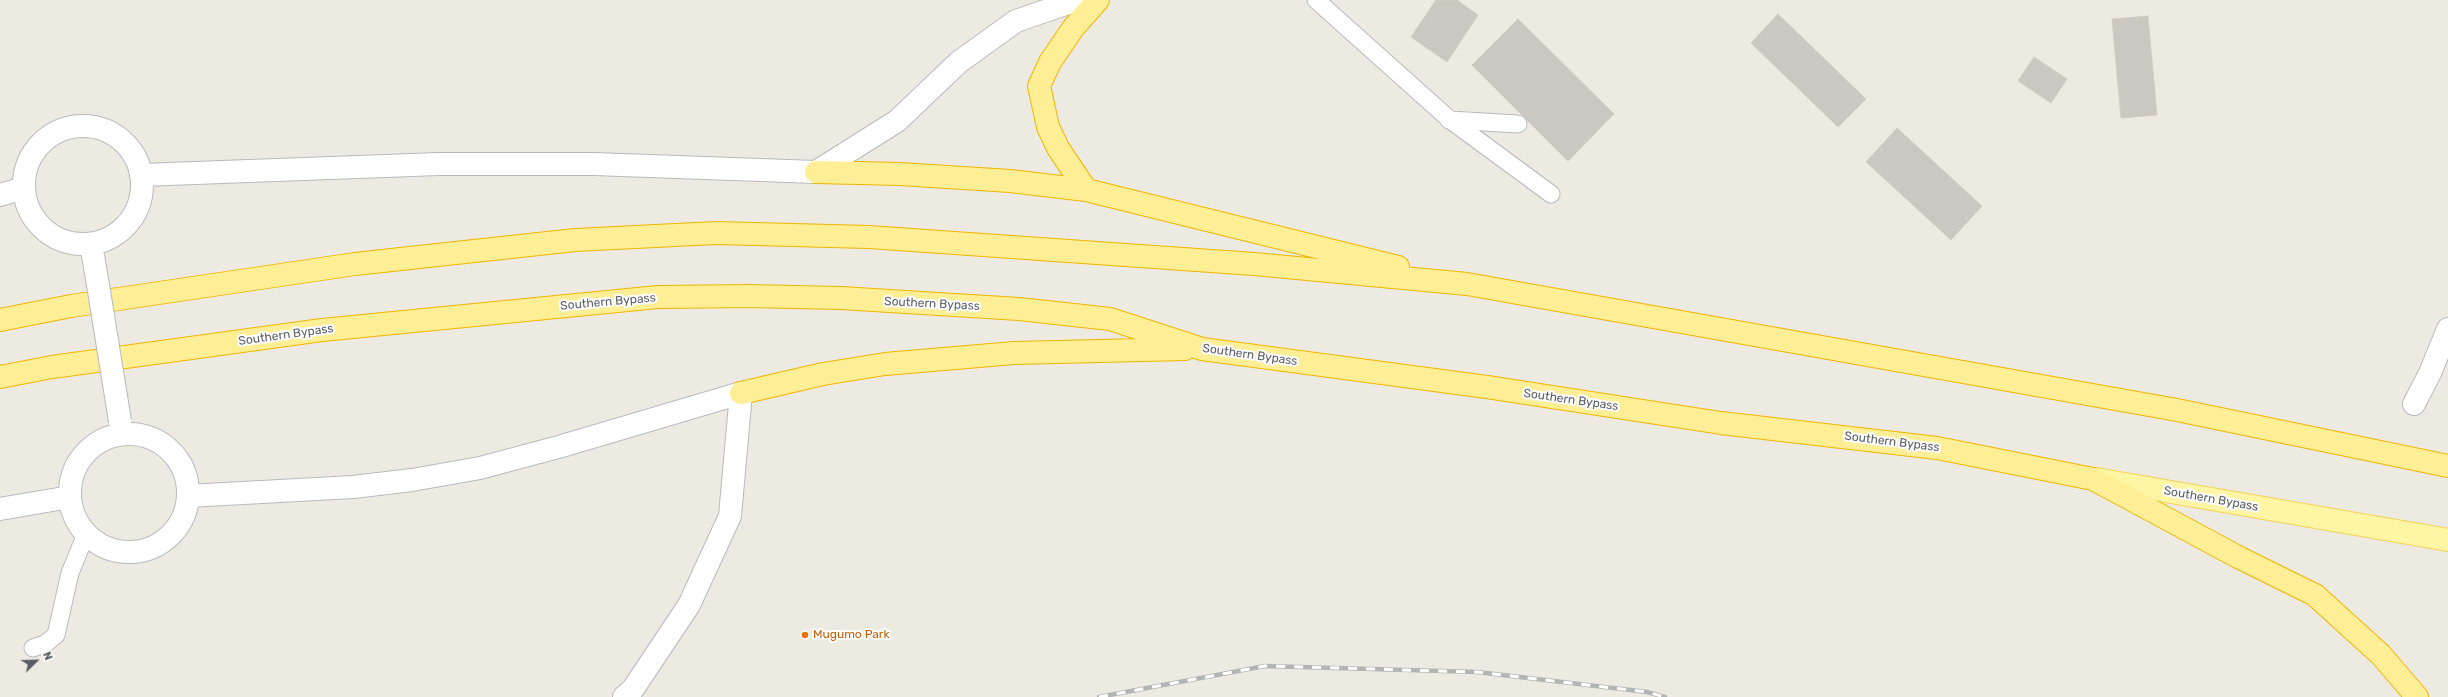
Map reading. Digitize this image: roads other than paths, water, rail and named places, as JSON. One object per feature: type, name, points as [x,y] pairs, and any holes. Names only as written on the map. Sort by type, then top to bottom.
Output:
[{"type":"highway","points":[[1086,190],[1058,148],[1048,127],[1039,86],[1050,62],[1074,27],[1098,0]]},
{"type":"highway","points":[[816,172],[900,174],[1010,181],[1086,190],[1467,284],[2177,410],[2448,466]]},
{"type":"highway","points":[[0,320],[71,306],[355,264],[575,240],[716,233],[877,237],[1254,264],[1467,284]]},
{"type":"highway","name":"Southern Bypass","points":[[0,377],[52,367],[322,330],[658,297],[748,296],[841,298],[1019,309],[1110,319],[1202,349],[1487,388],[1721,423],[1937,448],[2093,479]]},
{"type":"highway","points":[[742,393],[824,374],[885,364],[1014,353],[1202,349]]},
{"type":"highway","points":[[2093,479],[2238,557],[2315,595],[2381,654],[2417,697]]},
{"type":"main road","name":"Southern Bypass","points":[[2093,479],[2448,540]]},
{"type":"street","points":[[141,175],[439,164],[594,164],[816,172],[896,121],[959,62],[1016,20],[1077,0]]},
{"type":"street","points":[[87,126],[106,131],[123,142],[135,157],[141,175],[141,194],[136,212],[124,228],[109,238],[91,244],[72,243],[54,237],[40,225],[28,208],[24,188],[26,169],[35,151],[49,136],[67,128],[87,126]]},
{"type":"street","points":[[0,195],[24,188]]},
{"type":"street","points":[[91,244],[122,428]]},
{"type":"street","points":[[2414,404],[2430,373],[2448,330]]},
{"type":"street","points":[[188,496],[353,487],[412,480],[472,469],[562,446],[742,393],[730,516],[689,605],[633,689],[624,697]]},
{"type":"street","points":[[122,428],[133,434],[153,439],[169,450],[181,465],[187,483],[188,496],[182,520],[171,536],[155,547],[137,552],[118,552],[101,545],[86,534],[75,517],[70,497],[72,477],[81,459],[95,445],[114,436],[122,428]]},
{"type":"street","points":[[0,509],[70,497]]},
{"type":"lane","points":[[1316,0],[1448,120],[1551,194]]},
{"type":"lane","points":[[1448,120],[1518,124]]},
{"type":"lane","points":[[33,648],[45,644],[56,635],[70,573],[86,534]]},
{"type":"railway","points":[[1099,697],[1265,666],[1477,672],[1647,692],[1665,697]]},
{"type":"place","name":"Mugumo Park","points":[[805,635]]}]
